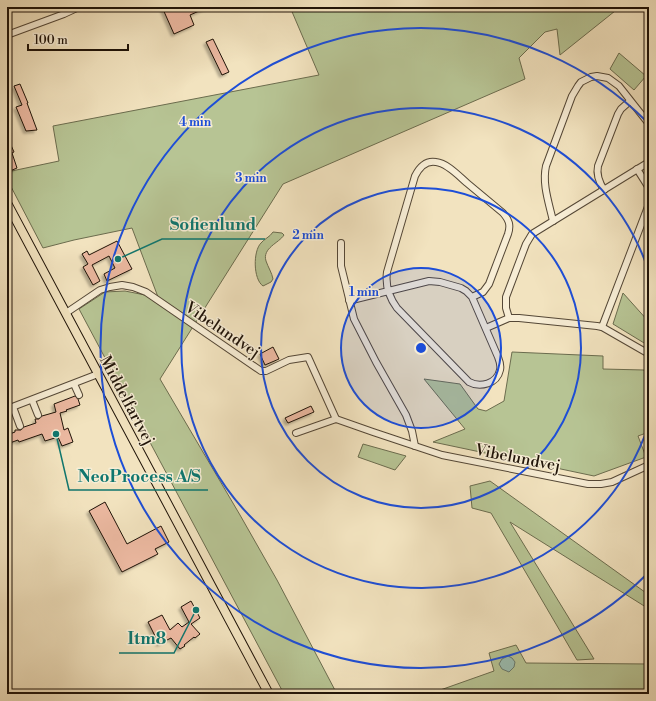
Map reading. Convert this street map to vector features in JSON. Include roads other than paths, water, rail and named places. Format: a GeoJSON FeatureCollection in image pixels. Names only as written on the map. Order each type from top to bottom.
{"type":"FeatureCollection","features":[{"type":"Feature","properties":{"kind":"main road","name":"Middelfartvej"},"geometry":{"type":"LineString","coordinates":[[7,203],[270,694]]}},
{"type":"Feature","properties":{"kind":"street"},"geometry":{"type":"LineString","coordinates":[[7,35],[79,7]]}},
{"type":"Feature","properties":{"kind":"street"},"geometry":{"type":"LineString","coordinates":[[553,221],[545,186],[544,172],[572,96],[581,82],[597,76],[608,78],[618,86],[649,124]]}},
{"type":"Feature","properties":{"kind":"street"},"geometry":{"type":"LineString","coordinates":[[604,190],[597,176],[598,166],[618,114],[630,101]]}},
{"type":"Feature","properties":{"kind":"street"},"geometry":{"type":"LineString","coordinates":[[349,300],[388,290],[429,280],[461,288],[472,297],[486,328],[500,364],[498,374],[491,382],[486,384],[477,385],[469,382],[397,308],[392,301],[388,290],[386,280],[387,272],[414,176],[422,165],[432,162],[441,163],[451,170],[497,208],[507,218],[509,223],[510,228],[489,284],[483,292],[472,297]]}},
{"type":"Feature","properties":{"kind":"street"},"geometry":{"type":"LineString","coordinates":[[509,318],[506,308],[506,297],[526,244],[532,234],[649,162]]}},
{"type":"Feature","properties":{"kind":"street"},"geometry":{"type":"LineString","coordinates":[[637,169],[649,188]]}},
{"type":"Feature","properties":{"kind":"street"},"geometry":{"type":"LineString","coordinates":[[602,327],[649,204]]}},
{"type":"Feature","properties":{"kind":"street"},"geometry":{"type":"LineString","coordinates":[[341,243],[341,266],[356,325],[406,415],[412,431],[415,446]]}},
{"type":"Feature","properties":{"kind":"street","name":"Vibelundvej"},"geometry":{"type":"LineString","coordinates":[[66,313],[100,290],[122,285],[133,287],[146,292],[261,371],[266,371],[289,360],[308,357],[336,418],[372,432],[442,455],[588,484],[612,482],[649,465]]}},
{"type":"Feature","properties":{"kind":"street"},"geometry":{"type":"LineString","coordinates":[[486,328],[509,318],[602,327],[649,354]]}},
{"type":"Feature","properties":{"kind":"street"},"geometry":{"type":"LineString","coordinates":[[20,426],[10,408],[98,374]]}},
{"type":"Feature","properties":{"kind":"street"},"geometry":{"type":"LineString","coordinates":[[74,384],[78,395]]}},
{"type":"Feature","properties":{"kind":"street"},"geometry":{"type":"LineString","coordinates":[[32,400],[38,415]]}},
{"type":"Feature","properties":{"kind":"street"},"geometry":{"type":"LineString","coordinates":[[296,434],[336,418]]}},
{"type":"Feature","properties":{"kind":"water"},"geometry":{"type":"Polygon","coordinates":[[[508,656],[515,662],[514,667],[509,672],[502,669],[499,664],[502,659],[508,656]]]}},
{"type":"Feature","properties":{"kind":"place","name":"Sofienlund"},"geometry":{"type":"Point","coordinates":[118,259]}},
{"type":"Feature","properties":{"kind":"place","name":"NeoProcess A/S"},"geometry":{"type":"Point","coordinates":[56,434]}},
{"type":"Feature","properties":{"kind":"place","name":"Itm8"},"geometry":{"type":"Point","coordinates":[196,610]}}]}
